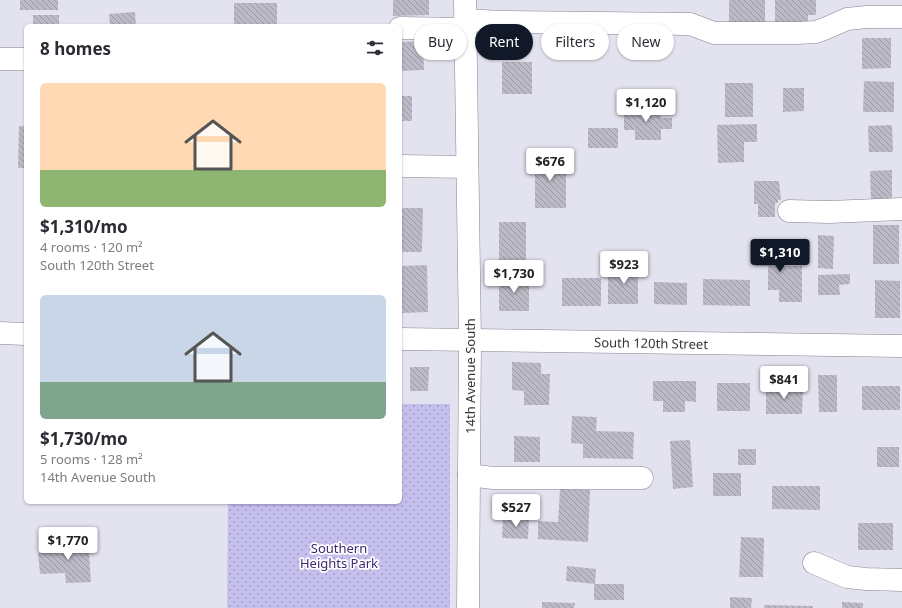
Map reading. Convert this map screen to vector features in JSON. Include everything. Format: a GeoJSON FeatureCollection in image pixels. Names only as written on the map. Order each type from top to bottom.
{"type":"FeatureCollection","features":[{"type":"Feature","properties":{"kind":"street"},"geometry":{"type":"LineString","coordinates":[[402,28],[465,16],[502,22],[690,24],[714,33],[797,33],[816,32],[847,19],[867,17],[902,17]]}},
{"type":"Feature","properties":{"kind":"street","name":"14th Avenue South"},"geometry":{"type":"LineString","coordinates":[[465,16],[470,340],[468,608]]}},
{"type":"Feature","properties":{"kind":"street"},"geometry":{"type":"LineString","coordinates":[[0,59],[24,59]]}},
{"type":"Feature","properties":{"kind":"street"},"geometry":{"type":"LineString","coordinates":[[402,166],[467,167]]}},
{"type":"Feature","properties":{"kind":"street"},"geometry":{"type":"LineString","coordinates":[[789,211],[829,212],[902,209]]}},
{"type":"Feature","properties":{"kind":"street"},"geometry":{"type":"LineString","coordinates":[[0,334],[24,334]]}},
{"type":"Feature","properties":{"kind":"street","name":"South 120th Street"},"geometry":{"type":"LineString","coordinates":[[402,339],[902,346]]}},
{"type":"Feature","properties":{"kind":"street"},"geometry":{"type":"LineString","coordinates":[[469,475],[493,478],[642,478]]}},
{"type":"Feature","properties":{"kind":"street"},"geometry":{"type":"LineString","coordinates":[[814,563],[846,577],[902,580]]}},
{"type":"Feature","properties":{"kind":"green space","name":"Southern Heights Park"},"geometry":{"type":"Polygon","coordinates":[[[402,404],[450,404],[450,608],[227,608],[228,504],[402,504],[402,404]]]}},
{"type":"Feature","properties":{"kind":"building"},"geometry":{"type":"Polygon","coordinates":[[[20,0],[58,0],[58,10],[20,10],[20,0]]]}},
{"type":"Feature","properties":{"kind":"building"},"geometry":{"type":"Polygon","coordinates":[[[393,0],[429,0],[429,15],[393,16],[393,0]]]}},
{"type":"Feature","properties":{"kind":"building"},"geometry":{"type":"Polygon","coordinates":[[[729,0],[765,0],[765,25],[729,26],[729,0]]]}},
{"type":"Feature","properties":{"kind":"building"},"geometry":{"type":"Polygon","coordinates":[[[775,0],[816,0],[816,15],[808,15],[808,25],[775,25],[775,0]]]}},
{"type":"Feature","properties":{"kind":"building"},"geometry":{"type":"Polygon","coordinates":[[[234,3],[277,3],[277,24],[234,24],[234,3]]]}},
{"type":"Feature","properties":{"kind":"building"},"geometry":{"type":"Polygon","coordinates":[[[135,12],[136,24],[110,24],[109,14],[135,12]]]}},
{"type":"Feature","properties":{"kind":"building"},"geometry":{"type":"Polygon","coordinates":[[[33,15],[59,15],[59,24],[33,24],[33,15]]]}},
{"type":"Feature","properties":{"kind":"building"},"geometry":{"type":"Polygon","coordinates":[[[862,38],[891,38],[891,68],[862,69],[862,38]]]}},
{"type":"Feature","properties":{"kind":"building"},"geometry":{"type":"Polygon","coordinates":[[[414,41],[414,60],[424,60],[424,70],[402,71],[402,42],[414,41]]]}},
{"type":"Feature","properties":{"kind":"building"},"geometry":{"type":"Polygon","coordinates":[[[502,62],[532,62],[532,94],[502,94],[502,62]]]}},
{"type":"Feature","properties":{"kind":"building"},"geometry":{"type":"Polygon","coordinates":[[[864,81],[894,82],[894,112],[863,112],[864,81]]]}},
{"type":"Feature","properties":{"kind":"building"},"geometry":{"type":"Polygon","coordinates":[[[725,83],[753,83],[753,117],[725,117],[725,83]]]}},
{"type":"Feature","properties":{"kind":"building"},"geometry":{"type":"Polygon","coordinates":[[[783,88],[804,88],[804,111],[783,112],[783,88]]]}},
{"type":"Feature","properties":{"kind":"building"},"geometry":{"type":"Polygon","coordinates":[[[402,96],[412,96],[412,121],[402,121],[402,96]]]}},
{"type":"Feature","properties":{"kind":"building"},"geometry":{"type":"Polygon","coordinates":[[[661,107],[661,118],[672,118],[672,129],[661,129],[661,140],[635,140],[635,130],[624,130],[624,108],[661,107]]]}},
{"type":"Feature","properties":{"kind":"building"},"geometry":{"type":"Polygon","coordinates":[[[757,124],[757,142],[744,142],[744,162],[718,163],[717,125],[757,124]]]}},
{"type":"Feature","properties":{"kind":"building"},"geometry":{"type":"Polygon","coordinates":[[[892,125],[893,152],[869,152],[868,126],[892,125]]]}},
{"type":"Feature","properties":{"kind":"building"},"geometry":{"type":"Polygon","coordinates":[[[19,126],[24,126],[24,168],[18,168],[19,126]]]}},
{"type":"Feature","properties":{"kind":"building"},"geometry":{"type":"Polygon","coordinates":[[[588,128],[618,128],[618,148],[588,148],[588,128]]]}},
{"type":"Feature","properties":{"kind":"building"},"geometry":{"type":"Polygon","coordinates":[[[535,155],[566,155],[566,208],[535,208],[535,155]]]}},
{"type":"Feature","properties":{"kind":"building"},"geometry":{"type":"Polygon","coordinates":[[[892,170],[892,199],[871,200],[870,171],[892,170]]]}},
{"type":"Feature","properties":{"kind":"building"},"geometry":{"type":"Polygon","coordinates":[[[754,181],[779,181],[781,200],[778,200],[778,203],[775,203],[775,217],[758,217],[758,204],[754,204],[754,181]]]}},
{"type":"Feature","properties":{"kind":"building"},"geometry":{"type":"Polygon","coordinates":[[[402,208],[423,208],[422,252],[402,252],[402,208]]]}},
{"type":"Feature","properties":{"kind":"building"},"geometry":{"type":"Polygon","coordinates":[[[499,222],[526,222],[526,266],[499,266],[499,222]]]}},
{"type":"Feature","properties":{"kind":"building"},"geometry":{"type":"Polygon","coordinates":[[[873,225],[899,225],[899,264],[873,264],[873,225]]]}},
{"type":"Feature","properties":{"kind":"building"},"geometry":{"type":"Polygon","coordinates":[[[818,235],[834,236],[833,269],[818,268],[818,235]]]}},
{"type":"Feature","properties":{"kind":"building"},"geometry":{"type":"Polygon","coordinates":[[[757,242],[779,243],[779,266],[802,266],[802,302],[779,302],[779,290],[768,290],[768,266],[756,266],[757,242]]]}},
{"type":"Feature","properties":{"kind":"building"},"geometry":{"type":"Polygon","coordinates":[[[618,262],[638,262],[638,304],[608,304],[608,275],[618,275],[618,262]]]}},
{"type":"Feature","properties":{"kind":"building"},"geometry":{"type":"Polygon","coordinates":[[[427,265],[428,312],[402,313],[402,266],[427,265]]]}},
{"type":"Feature","properties":{"kind":"building"},"geometry":{"type":"Polygon","coordinates":[[[850,274],[850,284],[839,285],[840,295],[818,295],[818,275],[850,274]]]}},
{"type":"Feature","properties":{"kind":"building"},"geometry":{"type":"Polygon","coordinates":[[[499,278],[529,278],[529,311],[499,311],[499,278]]]}},
{"type":"Feature","properties":{"kind":"building"},"geometry":{"type":"Polygon","coordinates":[[[562,278],[601,278],[601,306],[562,306],[562,278]]]}},
{"type":"Feature","properties":{"kind":"building"},"geometry":{"type":"Polygon","coordinates":[[[703,279],[750,280],[750,306],[703,305],[703,279]]]}},
{"type":"Feature","properties":{"kind":"building"},"geometry":{"type":"Polygon","coordinates":[[[875,280],[900,281],[900,318],[875,318],[875,280]]]}},
{"type":"Feature","properties":{"kind":"building"},"geometry":{"type":"Polygon","coordinates":[[[654,282],[687,283],[687,305],[654,304],[654,282]]]}},
{"type":"Feature","properties":{"kind":"building"},"geometry":{"type":"Polygon","coordinates":[[[512,362],[541,363],[541,374],[550,374],[549,405],[524,405],[524,391],[512,390],[512,362]]]}},
{"type":"Feature","properties":{"kind":"building"},"geometry":{"type":"Polygon","coordinates":[[[410,367],[429,367],[428,391],[410,391],[410,367]]]}},
{"type":"Feature","properties":{"kind":"building"},"geometry":{"type":"Polygon","coordinates":[[[818,375],[837,375],[837,412],[819,412],[818,375]]]}},
{"type":"Feature","properties":{"kind":"building"},"geometry":{"type":"Polygon","coordinates":[[[653,381],[696,381],[696,402],[685,401],[685,412],[663,412],[663,401],[653,401],[653,381]]]}},
{"type":"Feature","properties":{"kind":"building"},"geometry":{"type":"Polygon","coordinates":[[[717,383],[750,383],[750,411],[717,411],[717,383]]]}},
{"type":"Feature","properties":{"kind":"building"},"geometry":{"type":"Polygon","coordinates":[[[766,385],[803,386],[802,414],[766,414],[766,385]]]}},
{"type":"Feature","properties":{"kind":"building"},"geometry":{"type":"Polygon","coordinates":[[[862,386],[900,386],[900,410],[862,410],[862,386]]]}},
{"type":"Feature","properties":{"kind":"building"},"geometry":{"type":"Polygon","coordinates":[[[572,416],[597,417],[596,431],[634,432],[633,459],[583,458],[583,444],[571,443],[572,416]]]}},
{"type":"Feature","properties":{"kind":"building"},"geometry":{"type":"Polygon","coordinates":[[[514,436],[540,437],[540,462],[514,462],[514,436]]]}},
{"type":"Feature","properties":{"kind":"building"},"geometry":{"type":"Polygon","coordinates":[[[690,440],[693,487],[673,489],[670,441],[690,440]]]}},
{"type":"Feature","properties":{"kind":"building"},"geometry":{"type":"Polygon","coordinates":[[[877,447],[899,447],[899,467],[877,467],[877,447]]]}},
{"type":"Feature","properties":{"kind":"building"},"geometry":{"type":"Polygon","coordinates":[[[738,449],[756,449],[756,465],[738,465],[738,449]]]}},
{"type":"Feature","properties":{"kind":"building"},"geometry":{"type":"Polygon","coordinates":[[[713,473],[741,473],[741,496],[713,496],[713,473]]]}},
{"type":"Feature","properties":{"kind":"building"},"geometry":{"type":"Polygon","coordinates":[[[772,486],[820,486],[820,510],[772,509],[772,486]]]}},
{"type":"Feature","properties":{"kind":"building"},"geometry":{"type":"Polygon","coordinates":[[[560,489],[590,490],[588,542],[538,539],[538,521],[558,522],[560,489]]]}},
{"type":"Feature","properties":{"kind":"building"},"geometry":{"type":"Polygon","coordinates":[[[503,517],[529,518],[528,539],[502,538],[503,517]]]}},
{"type":"Feature","properties":{"kind":"building"},"geometry":{"type":"Polygon","coordinates":[[[858,523],[893,523],[893,550],[858,550],[858,523]]]}},
{"type":"Feature","properties":{"kind":"building"},"geometry":{"type":"Polygon","coordinates":[[[741,537],[764,538],[763,577],[739,577],[741,537]]]}},
{"type":"Feature","properties":{"kind":"building"},"geometry":{"type":"Polygon","coordinates":[[[88,539],[91,582],[66,583],[65,573],[40,574],[38,553],[51,553],[50,542],[88,539]]]}},
{"type":"Feature","properties":{"kind":"building"},"geometry":{"type":"Polygon","coordinates":[[[567,566],[596,569],[595,584],[566,581],[567,566]]]}},
{"type":"Feature","properties":{"kind":"building"},"geometry":{"type":"Polygon","coordinates":[[[594,584],[624,584],[624,600],[594,600],[594,584]]]}},
{"type":"Feature","properties":{"kind":"building"},"geometry":{"type":"Polygon","coordinates":[[[730,597],[752,598],[751,608],[730,608],[730,597]]]}},
{"type":"Feature","properties":{"kind":"building"},"geometry":{"type":"Polygon","coordinates":[[[542,602],[575,603],[574,608],[542,608],[542,602]]]}},
{"type":"Feature","properties":{"kind":"building"},"geometry":{"type":"Polygon","coordinates":[[[842,602],[863,603],[863,608],[842,608],[842,602]]]}},
{"type":"Feature","properties":{"kind":"building"},"geometry":{"type":"Polygon","coordinates":[[[764,605],[813,606],[813,608],[764,608],[764,605]]]}}]}
